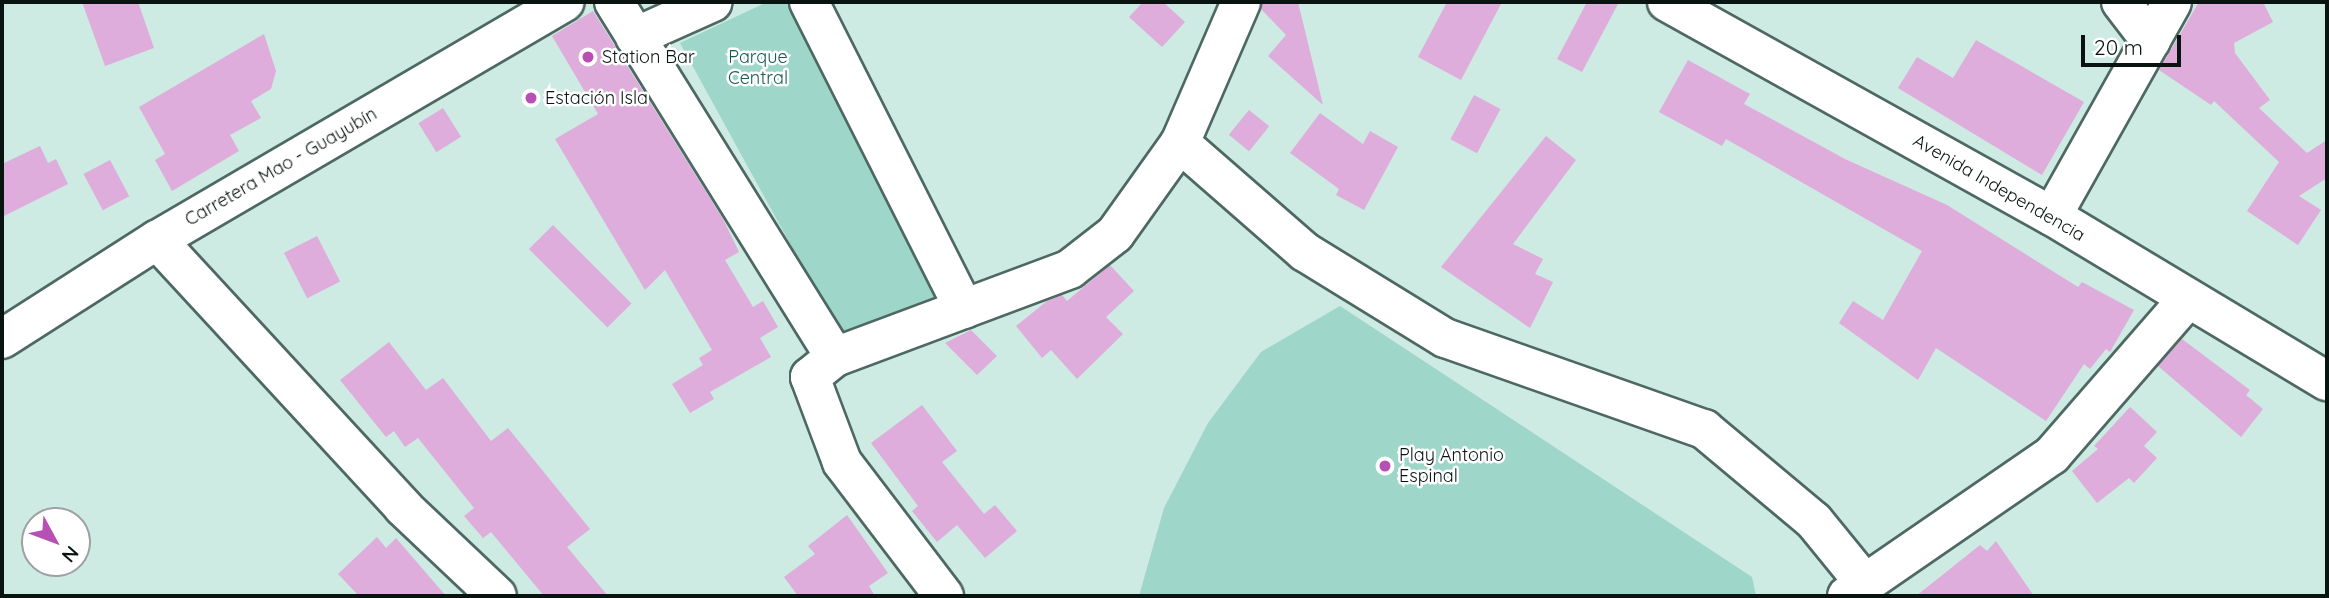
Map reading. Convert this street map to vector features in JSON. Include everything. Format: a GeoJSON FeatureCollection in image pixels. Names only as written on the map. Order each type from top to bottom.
{"type":"FeatureCollection","features":[{"type":"Feature","properties":{"kind":"street","name":"Carretera Mao - Guayubín"},"geometry":{"type":"LineString","coordinates":[[2,339],[157,240],[565,2]]}},
{"type":"Feature","properties":{"kind":"street"},"geometry":{"type":"LineString","coordinates":[[614,2],[835,357]]}},
{"type":"Feature","properties":{"kind":"street"},"geometry":{"type":"LineString","coordinates":[[635,37],[713,2]]}},
{"type":"Feature","properties":{"kind":"street"},"geometry":{"type":"LineString","coordinates":[[809,2],[964,309]]}},
{"type":"Feature","properties":{"kind":"street"},"geometry":{"type":"LineString","coordinates":[[944,596],[842,463],[810,377],[835,357],[1070,269],[1115,234],[1180,143],[1241,2]]}},
{"type":"Feature","properties":{"kind":"street","name":"Avenida Independencia"},"geometry":{"type":"LineString","coordinates":[[1667,2],[2052,216],[2186,301],[2327,381]]}},
{"type":"Feature","properties":{"kind":"street"},"geometry":{"type":"LineString","coordinates":[[2121,2],[2151,41]]}},
{"type":"Feature","properties":{"kind":"street"},"geometry":{"type":"LineString","coordinates":[[2052,216],[2172,2]]}},
{"type":"Feature","properties":{"kind":"street"},"geometry":{"type":"LineString","coordinates":[[1180,143],[1305,252],[1445,338],[1704,429],[1814,521],[1855,589],[2052,454],[2186,301]]}},
{"type":"Feature","properties":{"kind":"street"},"geometry":{"type":"LineString","coordinates":[[157,240],[403,507],[497,596]]}},
{"type":"Feature","properties":{"kind":"green space","name":"Parque Central"},"geometry":{"type":"Polygon","coordinates":[[[767,2],[788,2],[937,303],[844,342],[680,43],[767,2]]]}},
{"type":"Feature","properties":{"kind":"green space","name":"Play Antonio Espinal"},"geometry":{"type":"Polygon","coordinates":[[[1340,306],[1752,577],[1756,596],[1139,596],[1164,508],[1208,423],[1261,352],[1340,306]]]}},
{"type":"Feature","properties":{"kind":"building"},"geometry":{"type":"Polygon","coordinates":[[[82,2],[138,2],[154,48],[105,66],[82,2]]]}},
{"type":"Feature","properties":{"kind":"building"},"geometry":{"type":"Polygon","coordinates":[[[1143,2],[1163,2],[1185,22],[1162,47],[1129,17],[1143,2]]]}},
{"type":"Feature","properties":{"kind":"building"},"geometry":{"type":"Polygon","coordinates":[[[1262,2],[1298,2],[1323,105],[1268,56],[1286,35],[1261,9],[1262,2]]]}},
{"type":"Feature","properties":{"kind":"building"},"geometry":{"type":"Polygon","coordinates":[[[1447,2],[1502,2],[1461,80],[1418,57],[1447,2]]]}},
{"type":"Feature","properties":{"kind":"building"},"geometry":{"type":"Polygon","coordinates":[[[1587,2],[1619,2],[1582,72],[1557,59],[1587,2]]]}},
{"type":"Feature","properties":{"kind":"building"},"geometry":{"type":"Polygon","coordinates":[[[2199,2],[2263,2],[2273,22],[2234,43],[2235,53],[2270,100],[2259,108],[2307,153],[2327,140],[2327,178],[2299,196],[2321,210],[2298,245],[2247,211],[2279,162],[2214,101],[2211,105],[2159,70],[2199,2]]]}},
{"type":"Feature","properties":{"kind":"building"},"geometry":{"type":"Polygon","coordinates":[[[593,11],[723,219],[739,252],[725,260],[753,307],[763,301],[778,327],[760,338],[771,357],[710,392],[714,399],[690,413],[672,384],[703,365],[699,358],[712,350],[665,270],[645,290],[555,139],[598,114],[552,36],[593,11]]]}},
{"type":"Feature","properties":{"kind":"building"},"geometry":{"type":"Polygon","coordinates":[[[264,34],[276,71],[271,89],[251,101],[261,118],[230,135],[239,151],[172,191],[155,160],[165,154],[139,107],[264,34]]]}},
{"type":"Feature","properties":{"kind":"building"},"geometry":{"type":"Polygon","coordinates":[[[1976,40],[2084,102],[2042,175],[1898,88],[1917,57],[1953,78],[1976,40]]]}},
{"type":"Feature","properties":{"kind":"building"},"geometry":{"type":"Polygon","coordinates":[[[1688,60],[1750,94],[1744,104],[1845,159],[1947,205],[2078,287],[2082,282],[2134,310],[2110,352],[2106,349],[2090,369],[2084,364],[2046,421],[1936,348],[1918,380],[1839,323],[1853,301],[1883,320],[1922,251],[1726,139],[1722,146],[1659,112],[1688,60]]]}},
{"type":"Feature","properties":{"kind":"building"},"geometry":{"type":"Polygon","coordinates":[[[1474,95],[1500,109],[1477,153],[1451,139],[1474,95]]]}},
{"type":"Feature","properties":{"kind":"building"},"geometry":{"type":"Polygon","coordinates":[[[443,108],[461,137],[436,152],[418,123],[443,108]]]}},
{"type":"Feature","properties":{"kind":"building"},"geometry":{"type":"Polygon","coordinates":[[[1249,110],[1269,126],[1249,151],[1229,135],[1249,110]]]}},
{"type":"Feature","properties":{"kind":"building"},"geometry":{"type":"Polygon","coordinates":[[[1320,113],[1363,144],[1370,131],[1398,147],[1364,210],[1336,195],[1339,189],[1290,153],[1320,113]]]}},
{"type":"Feature","properties":{"kind":"building"},"geometry":{"type":"Polygon","coordinates":[[[1546,136],[1576,160],[1513,244],[1543,259],[1535,274],[1553,282],[1530,328],[1441,267],[1546,136]]]}},
{"type":"Feature","properties":{"kind":"building"},"geometry":{"type":"Polygon","coordinates":[[[40,146],[48,163],[56,159],[68,184],[2,217],[2,164],[40,146]]]}},
{"type":"Feature","properties":{"kind":"building"},"geometry":{"type":"Polygon","coordinates":[[[110,160],[129,196],[103,210],[84,174],[110,160]]]}},
{"type":"Feature","properties":{"kind":"building"},"geometry":{"type":"Polygon","coordinates":[[[553,225],[631,303],[607,328],[529,249],[553,225]]]}},
{"type":"Feature","properties":{"kind":"building"},"geometry":{"type":"Polygon","coordinates":[[[317,236],[340,281],[307,298],[284,253],[317,236]]]}},
{"type":"Feature","properties":{"kind":"building"},"geometry":{"type":"Polygon","coordinates":[[[1110,265],[1134,291],[1106,317],[1123,334],[1077,379],[1051,350],[1042,358],[1016,326],[1047,301],[1062,295],[1067,301],[1110,265]]]}},
{"type":"Feature","properties":{"kind":"building"},"geometry":{"type":"Polygon","coordinates":[[[971,330],[997,356],[977,375],[945,343],[971,330]]]}},
{"type":"Feature","properties":{"kind":"building"},"geometry":{"type":"Polygon","coordinates":[[[2182,339],[2250,390],[2246,395],[2263,409],[2241,437],[2158,366],[2182,339]]]}},
{"type":"Feature","properties":{"kind":"building"},"geometry":{"type":"Polygon","coordinates":[[[389,342],[426,390],[443,378],[491,441],[508,428],[590,529],[567,547],[608,596],[544,596],[491,532],[483,538],[464,516],[474,508],[418,438],[405,447],[394,431],[386,437],[340,380],[389,342]]]}},
{"type":"Feature","properties":{"kind":"building"},"geometry":{"type":"Polygon","coordinates":[[[922,405],[957,451],[942,462],[984,514],[995,505],[1017,531],[985,558],[957,525],[937,542],[912,511],[918,506],[871,443],[922,405]]]}},
{"type":"Feature","properties":{"kind":"building"},"geometry":{"type":"Polygon","coordinates":[[[2130,407],[2157,432],[2144,446],[2157,458],[2134,483],[2129,478],[2097,503],[2072,471],[2098,449],[2094,446],[2130,407]]]}},
{"type":"Feature","properties":{"kind":"building"},"geometry":{"type":"Polygon","coordinates":[[[847,515],[888,573],[869,586],[875,596],[798,596],[784,577],[815,554],[808,546],[847,515]]]}},
{"type":"Feature","properties":{"kind":"building"},"geometry":{"type":"Polygon","coordinates":[[[377,537],[386,548],[396,538],[446,596],[359,596],[338,574],[377,537]]]}},
{"type":"Feature","properties":{"kind":"building"},"geometry":{"type":"Polygon","coordinates":[[[1996,541],[2034,596],[1916,596],[1980,545],[1987,551],[1996,541]]]}},
{"type":"Feature","properties":{"kind":"place","name":"Station Bar"},"geometry":{"type":"Point","coordinates":[588,57]}},
{"type":"Feature","properties":{"kind":"place","name":"Estación Isla"},"geometry":{"type":"Point","coordinates":[531,98]}},
{"type":"Feature","properties":{"kind":"place","name":"Play Antonio Espinal"},"geometry":{"type":"Point","coordinates":[1385,466]}}]}
